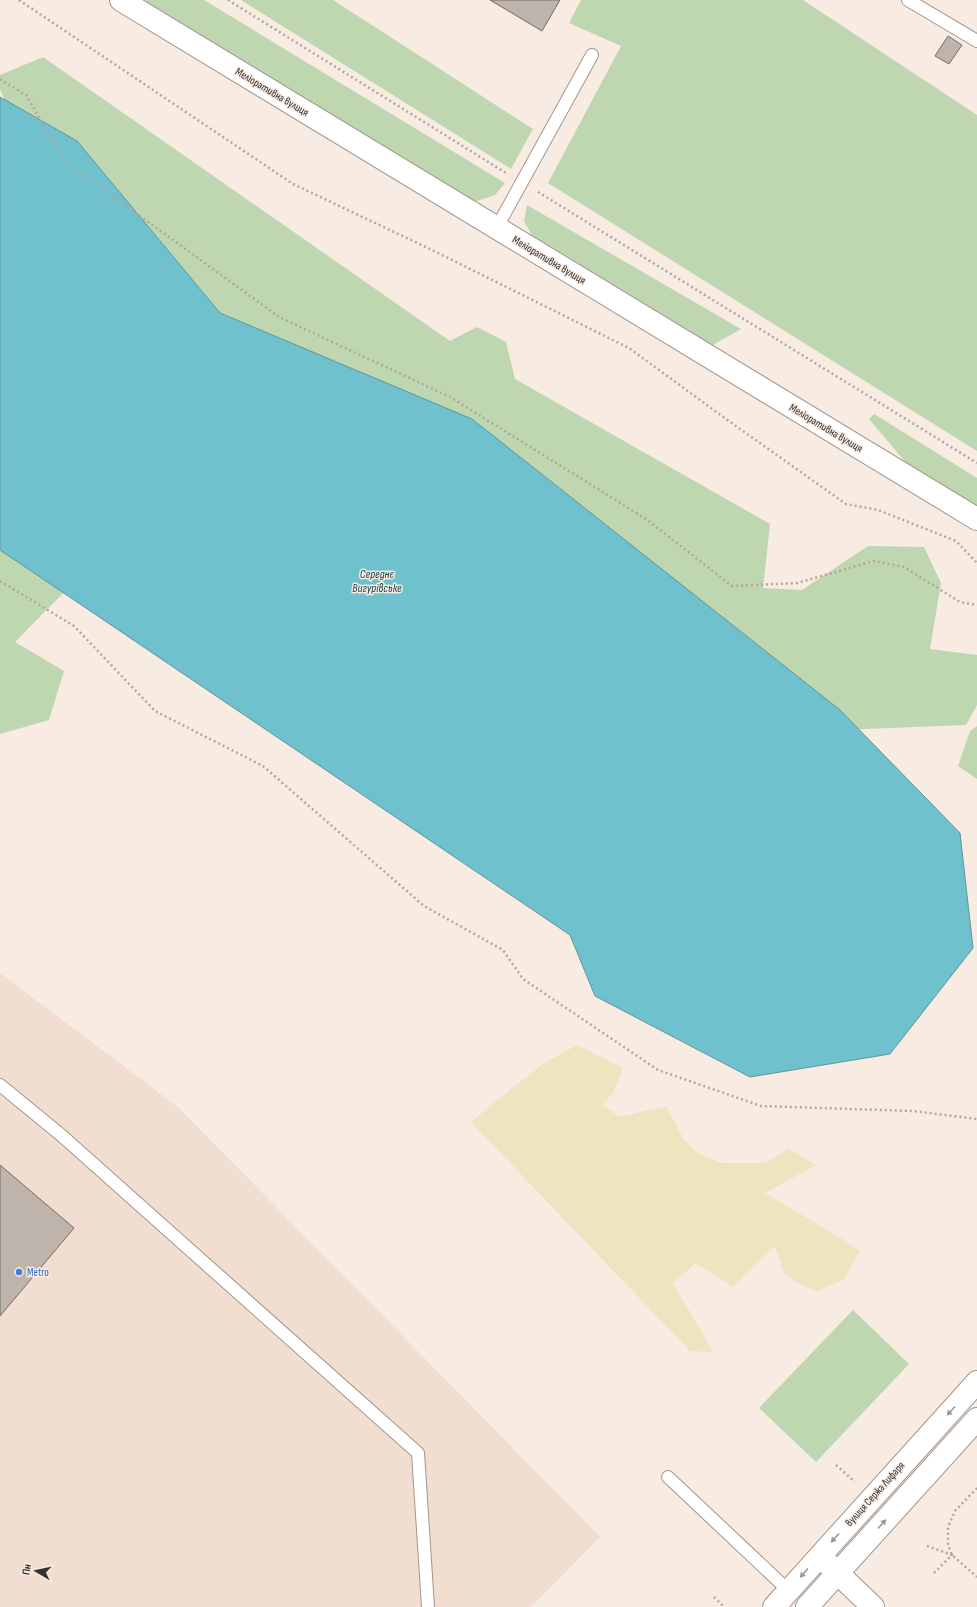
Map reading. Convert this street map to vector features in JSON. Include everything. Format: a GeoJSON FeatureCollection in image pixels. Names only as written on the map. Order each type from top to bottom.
{"type":"FeatureCollection","features":[{"type":"Feature","properties":{"kind":"street","name":"Меліоративна вулиця"},"geometry":{"type":"LineString","coordinates":[[121,0],[496,229],[977,519]]}},
{"type":"Feature","properties":{"kind":"street","name":"вулиця Сержа Лифаря"},"geometry":{"type":"LineString","coordinates":[[774,1607],[977,1382]]}},
{"type":"Feature","properties":{"kind":"street"},"geometry":{"type":"LineString","coordinates":[[807,1607],[977,1419]]}},
{"type":"Feature","properties":{"kind":"street"},"geometry":{"type":"LineString","coordinates":[[820,1556],[873,1607]]}},
{"type":"Feature","properties":{"kind":"lane"},"geometry":{"type":"LineString","coordinates":[[908,0],[977,41]]}},
{"type":"Feature","properties":{"kind":"lane"},"geometry":{"type":"LineString","coordinates":[[496,229],[592,55]]}},
{"type":"Feature","properties":{"kind":"lane"},"geometry":{"type":"LineString","coordinates":[[0,1085],[60,1135],[418,1453],[428,1607]]}},
{"type":"Feature","properties":{"kind":"lane"},"geometry":{"type":"LineString","coordinates":[[668,1477],[788,1591]]}},
{"type":"Feature","properties":{"kind":"path"},"geometry":{"type":"LineString","coordinates":[[20,0],[293,184],[629,348],[846,504],[878,510],[956,541],[977,563]]}},
{"type":"Feature","properties":{"kind":"path"},"geometry":{"type":"LineString","coordinates":[[228,0],[977,463]]}},
{"type":"Feature","properties":{"kind":"path"},"geometry":{"type":"LineString","coordinates":[[0,79],[27,96],[62,160],[279,317],[450,397],[646,519],[732,586],[797,583],[874,561],[904,567],[960,602],[977,604]]}},
{"type":"Feature","properties":{"kind":"path"},"geometry":{"type":"LineString","coordinates":[[0,581],[74,626],[155,711],[263,766],[424,906],[503,950],[523,979],[658,1070],[761,1106],[913,1111],[977,1119]]}},
{"type":"Feature","properties":{"kind":"path"},"geometry":{"type":"LineString","coordinates":[[836,1465],[860,1486]]}},
{"type":"Feature","properties":{"kind":"path"},"geometry":{"type":"LineString","coordinates":[[952,1555],[948,1545],[948,1527],[955,1511],[977,1488]]}},
{"type":"Feature","properties":{"kind":"path"},"geometry":{"type":"LineString","coordinates":[[927,1546],[952,1555],[977,1577]]}},
{"type":"Feature","properties":{"kind":"path"},"geometry":{"type":"LineString","coordinates":[[934,1573],[952,1555]]}},
{"type":"Feature","properties":{"kind":"path"},"geometry":{"type":"LineString","coordinates":[[714,1597],[724,1607]]}},
{"type":"Feature","properties":{"kind":"shaded area"},"geometry":{"type":"Polygon","coordinates":[[[0,973],[179,1108],[600,1537],[531,1607],[0,1607],[0,973]]]}},
{"type":"Feature","properties":{"kind":"green space"},"geometry":{"type":"Polygon","coordinates":[[[137,0],[204,0],[505,183],[495,195],[477,201],[462,198],[137,0]]]}},
{"type":"Feature","properties":{"kind":"green space"},"geometry":{"type":"Polygon","coordinates":[[[241,0],[333,0],[533,129],[511,169],[241,0]]]}},
{"type":"Feature","properties":{"kind":"green space"},"geometry":{"type":"Polygon","coordinates":[[[581,0],[803,0],[977,115],[977,451],[548,183],[621,46],[569,23],[581,0]]]}},
{"type":"Feature","properties":{"kind":"green space"},"geometry":{"type":"Polygon","coordinates":[[[43,57],[450,341],[477,327],[506,342],[515,379],[770,524],[763,588],[802,590],[868,546],[924,547],[941,583],[930,649],[977,655],[977,705],[966,725],[839,730],[177,310],[27,154],[0,89],[0,75],[43,57]]]}},
{"type":"Feature","properties":{"kind":"green space"},"geometry":{"type":"Polygon","coordinates":[[[527,205],[741,329],[711,346],[535,241],[524,221],[527,205]]]}},
{"type":"Feature","properties":{"kind":"green space"},"geometry":{"type":"Polygon","coordinates":[[[874,414],[977,478],[977,506],[907,464],[869,419],[874,414]]]}},
{"type":"Feature","properties":{"kind":"green space"},"geometry":{"type":"Polygon","coordinates":[[[0,534],[74,582],[15,642],[64,671],[49,720],[0,734],[0,534]]]}},
{"type":"Feature","properties":{"kind":"green space"},"geometry":{"type":"Polygon","coordinates":[[[977,726],[977,779],[958,766],[970,731],[977,726]]]}},
{"type":"Feature","properties":{"kind":"green space"},"geometry":{"type":"Polygon","coordinates":[[[853,1310],[909,1364],[816,1462],[759,1408],[853,1310]]]}},
{"type":"Feature","properties":{"kind":"sand"},"geometry":{"type":"Polygon","coordinates":[[[577,1045],[623,1068],[613,1093],[602,1105],[620,1117],[666,1106],[683,1138],[696,1152],[721,1163],[765,1163],[789,1149],[816,1165],[765,1193],[860,1251],[843,1280],[817,1291],[797,1283],[784,1273],[775,1246],[733,1287],[696,1263],[673,1283],[713,1352],[690,1351],[471,1122],[546,1062],[577,1045]]]}},
{"type":"Feature","properties":{"kind":"water","name":"Середнє Вигурівське"},"geometry":{"type":"Polygon","coordinates":[[[0,97],[77,141],[220,313],[472,419],[840,710],[960,833],[973,948],[890,1054],[750,1077],[595,996],[570,935],[0,550],[0,97]]]}},
{"type":"Feature","properties":{"kind":"building"},"geometry":{"type":"Polygon","coordinates":[[[490,0],[560,0],[542,31],[490,0]]]}},
{"type":"Feature","properties":{"kind":"building"},"geometry":{"type":"Polygon","coordinates":[[[948,36],[962,45],[949,64],[935,56],[948,36]]]}},
{"type":"Feature","properties":{"kind":"building","name":"Metro"},"geometry":{"type":"Polygon","coordinates":[[[0,1165],[74,1228],[0,1316],[0,1165]]]}},
{"type":"Feature","properties":{"kind":"place","name":"Metro"},"geometry":{"type":"Point","coordinates":[19,1272]}}]}
